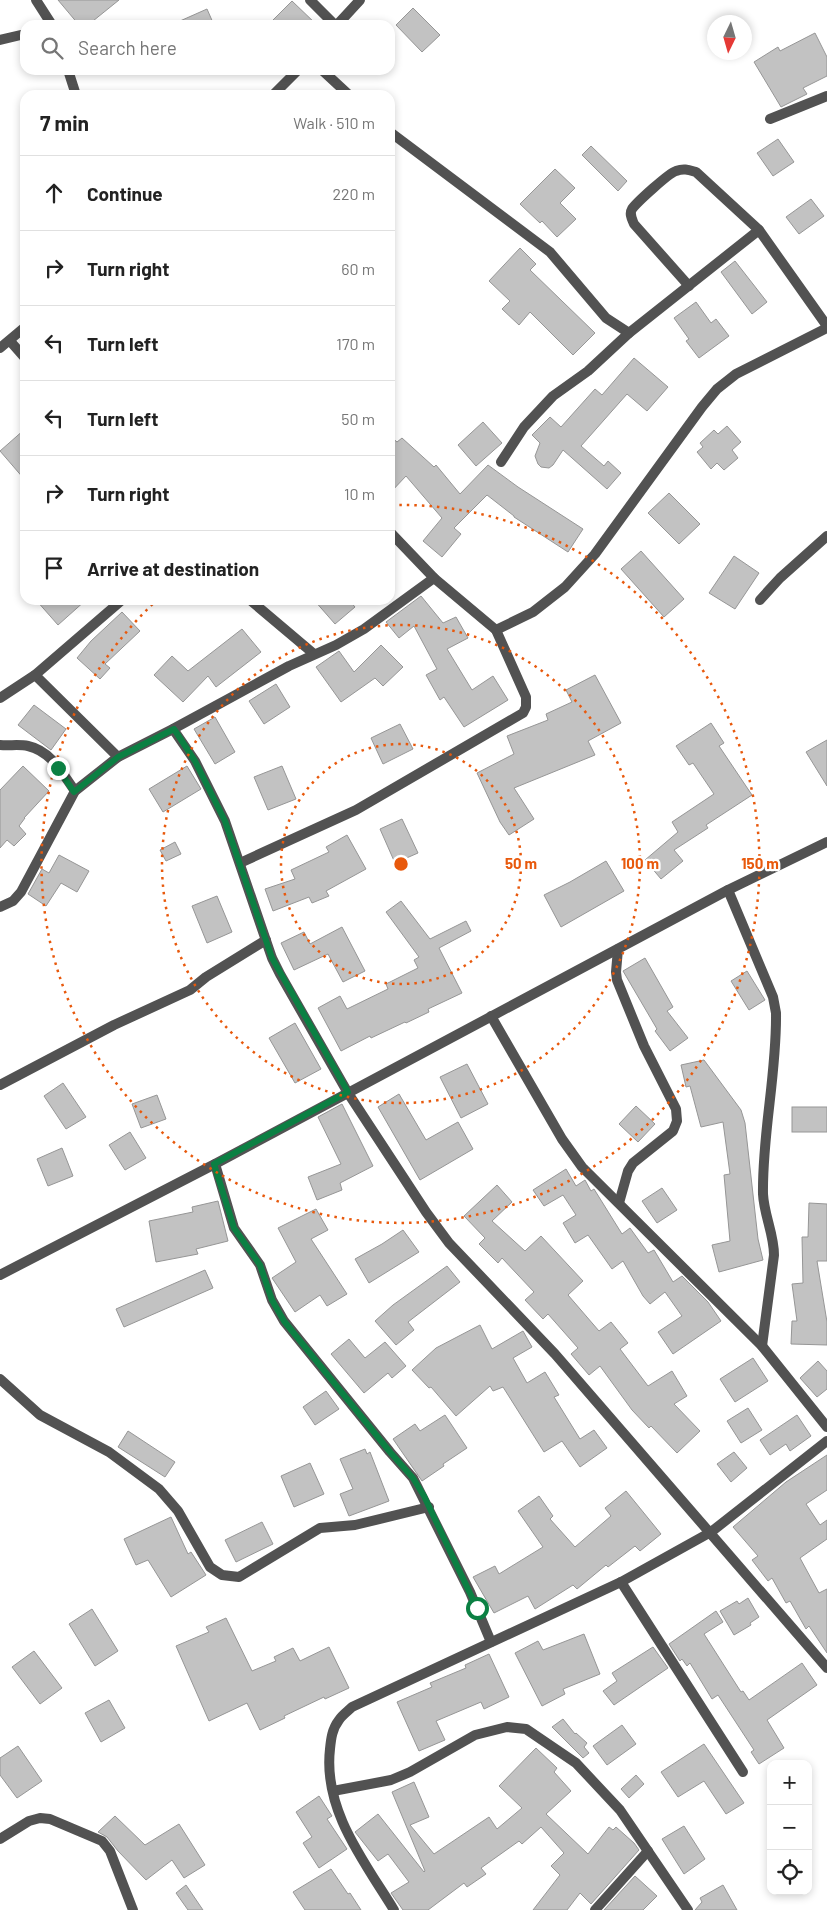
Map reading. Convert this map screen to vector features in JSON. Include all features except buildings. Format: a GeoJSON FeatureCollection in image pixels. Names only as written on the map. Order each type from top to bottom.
{"type":"FeatureCollection","features":[{"type":"Feature","properties":{"kind":"street"},"geometry":{"type":"LineString","coordinates":[[36,0],[49,20]]}},
{"type":"Feature","properties":{"kind":"street"},"geometry":{"type":"LineString","coordinates":[[310,0],[331,20]]}},
{"type":"Feature","properties":{"kind":"street"},"geometry":{"type":"LineString","coordinates":[[341,20],[360,0]]}},
{"type":"Feature","properties":{"kind":"street"},"geometry":{"type":"LineString","coordinates":[[0,40],[20,35]]}},
{"type":"Feature","properties":{"kind":"street"},"geometry":{"type":"LineString","coordinates":[[70,75],[74,90]]}},
{"type":"Feature","properties":{"kind":"street"},"geometry":{"type":"LineString","coordinates":[[277,90],[293,75]]}},
{"type":"Feature","properties":{"kind":"street"},"geometry":{"type":"LineString","coordinates":[[327,75],[344,90]]}},
{"type":"Feature","properties":{"kind":"street"},"geometry":{"type":"LineString","coordinates":[[770,119],[827,96]]}},
{"type":"Feature","properties":{"kind":"street"},"geometry":{"type":"LineString","coordinates":[[395,136],[550,252],[606,318],[629,334]]}},
{"type":"Feature","properties":{"kind":"street"},"geometry":{"type":"LineString","coordinates":[[496,630],[533,612],[566,587],[595,554],[702,407],[717,390],[736,374],[827,327],[759,230],[696,172],[684,169],[674,171],[631,210],[630,216],[634,224],[689,286]]}},
{"type":"Feature","properties":{"kind":"street"},"geometry":{"type":"LineString","coordinates":[[501,462],[524,427],[553,396],[588,371],[629,334],[759,230]]}},
{"type":"Feature","properties":{"kind":"street"},"geometry":{"type":"LineString","coordinates":[[0,348],[20,332]]}},
{"type":"Feature","properties":{"kind":"street"},"geometry":{"type":"LineString","coordinates":[[10,341],[20,352]]}},
{"type":"Feature","properties":{"kind":"street"},"geometry":{"type":"LineString","coordinates":[[760,600],[780,578],[827,536]]}},
{"type":"Feature","properties":{"kind":"street"},"geometry":{"type":"LineString","coordinates":[[240,863],[356,810],[523,713],[526,707],[526,697],[496,630],[434,578],[395,537]]}},
{"type":"Feature","properties":{"kind":"street"},"geometry":{"type":"LineString","coordinates":[[0,907],[13,901],[21,892],[74,792],[118,757],[174,729],[288,666],[336,645],[364,629],[434,578]]}},
{"type":"Feature","properties":{"kind":"street"},"geometry":{"type":"LineString","coordinates":[[0,698],[35,676],[116,605]]}},
{"type":"Feature","properties":{"kind":"street"},"geometry":{"type":"LineString","coordinates":[[256,605],[314,654]]}},
{"type":"Feature","properties":{"kind":"street"},"geometry":{"type":"LineString","coordinates":[[35,676],[118,757]]}},
{"type":"Feature","properties":{"kind":"street"},"geometry":{"type":"LineString","coordinates":[[174,729],[195,761],[216,800],[280,974],[348,1092],[426,1212],[449,1243],[555,1354],[827,1668]]}},
{"type":"Feature","properties":{"kind":"street"},"geometry":{"type":"LineString","coordinates":[[0,745],[27,746],[50,757],[74,792]]}},
{"type":"Feature","properties":{"kind":"street"},"geometry":{"type":"LineString","coordinates":[[0,1275],[214,1164],[728,890],[827,842]]}},
{"type":"Feature","properties":{"kind":"street"},"geometry":{"type":"LineString","coordinates":[[728,890],[773,997],[776,1013],[767,1116],[763,1195],[774,1240],[774,1255],[762,1346]]}},
{"type":"Feature","properties":{"kind":"street"},"geometry":{"type":"LineString","coordinates":[[0,1085],[114,1025],[190,990],[266,940]]}},
{"type":"Feature","properties":{"kind":"street"},"geometry":{"type":"LineString","coordinates":[[618,950],[617,980],[644,1046],[676,1109],[677,1121],[673,1131],[632,1163],[619,1203]]}},
{"type":"Feature","properties":{"kind":"street"},"geometry":{"type":"LineString","coordinates":[[490,1016],[562,1140],[582,1167],[762,1346],[827,1427]]}},
{"type":"Feature","properties":{"kind":"street"},"geometry":{"type":"LineString","coordinates":[[214,1164],[234,1228],[260,1265],[272,1300],[284,1321],[413,1478],[470,1592],[491,1642]]}},
{"type":"Feature","properties":{"kind":"street"},"geometry":{"type":"LineString","coordinates":[[0,1379],[40,1415],[109,1452],[159,1489],[178,1511],[210,1567],[222,1575],[239,1577],[320,1528],[355,1525],[429,1507]]}},
{"type":"Feature","properties":{"kind":"street"},"geometry":{"type":"LineString","coordinates":[[394,1910],[349,1836],[338,1814],[328,1765],[331,1735],[338,1721],[352,1707],[621,1582],[711,1532],[827,1441]]}},
{"type":"Feature","properties":{"kind":"street"},"geometry":{"type":"LineString","coordinates":[[621,1582],[743,1772]]}},
{"type":"Feature","properties":{"kind":"street"},"geometry":{"type":"LineString","coordinates":[[333,1791],[391,1780],[410,1772],[475,1736],[507,1727],[526,1729],[576,1764],[620,1810],[688,1910]]}},
{"type":"Feature","properties":{"kind":"street"},"geometry":{"type":"LineString","coordinates":[[0,1839],[30,1821],[40,1818],[50,1819],[102,1841],[110,1851],[133,1910]]}},
{"type":"Feature","properties":{"kind":"street"},"geometry":{"type":"LineString","coordinates":[[595,1910],[648,1851]]}},
{"type":"Feature","properties":{"kind":"route"},"geometry":{"type":"LineString","coordinates":[[58,768],[74,792],[118,757],[174,729],[195,761],[216,800],[240,863],[272,958],[348,1092],[214,1164],[226,1206],[234,1228],[260,1265],[272,1300],[284,1321],[413,1478],[424,1496],[477,1608]]}}]}
